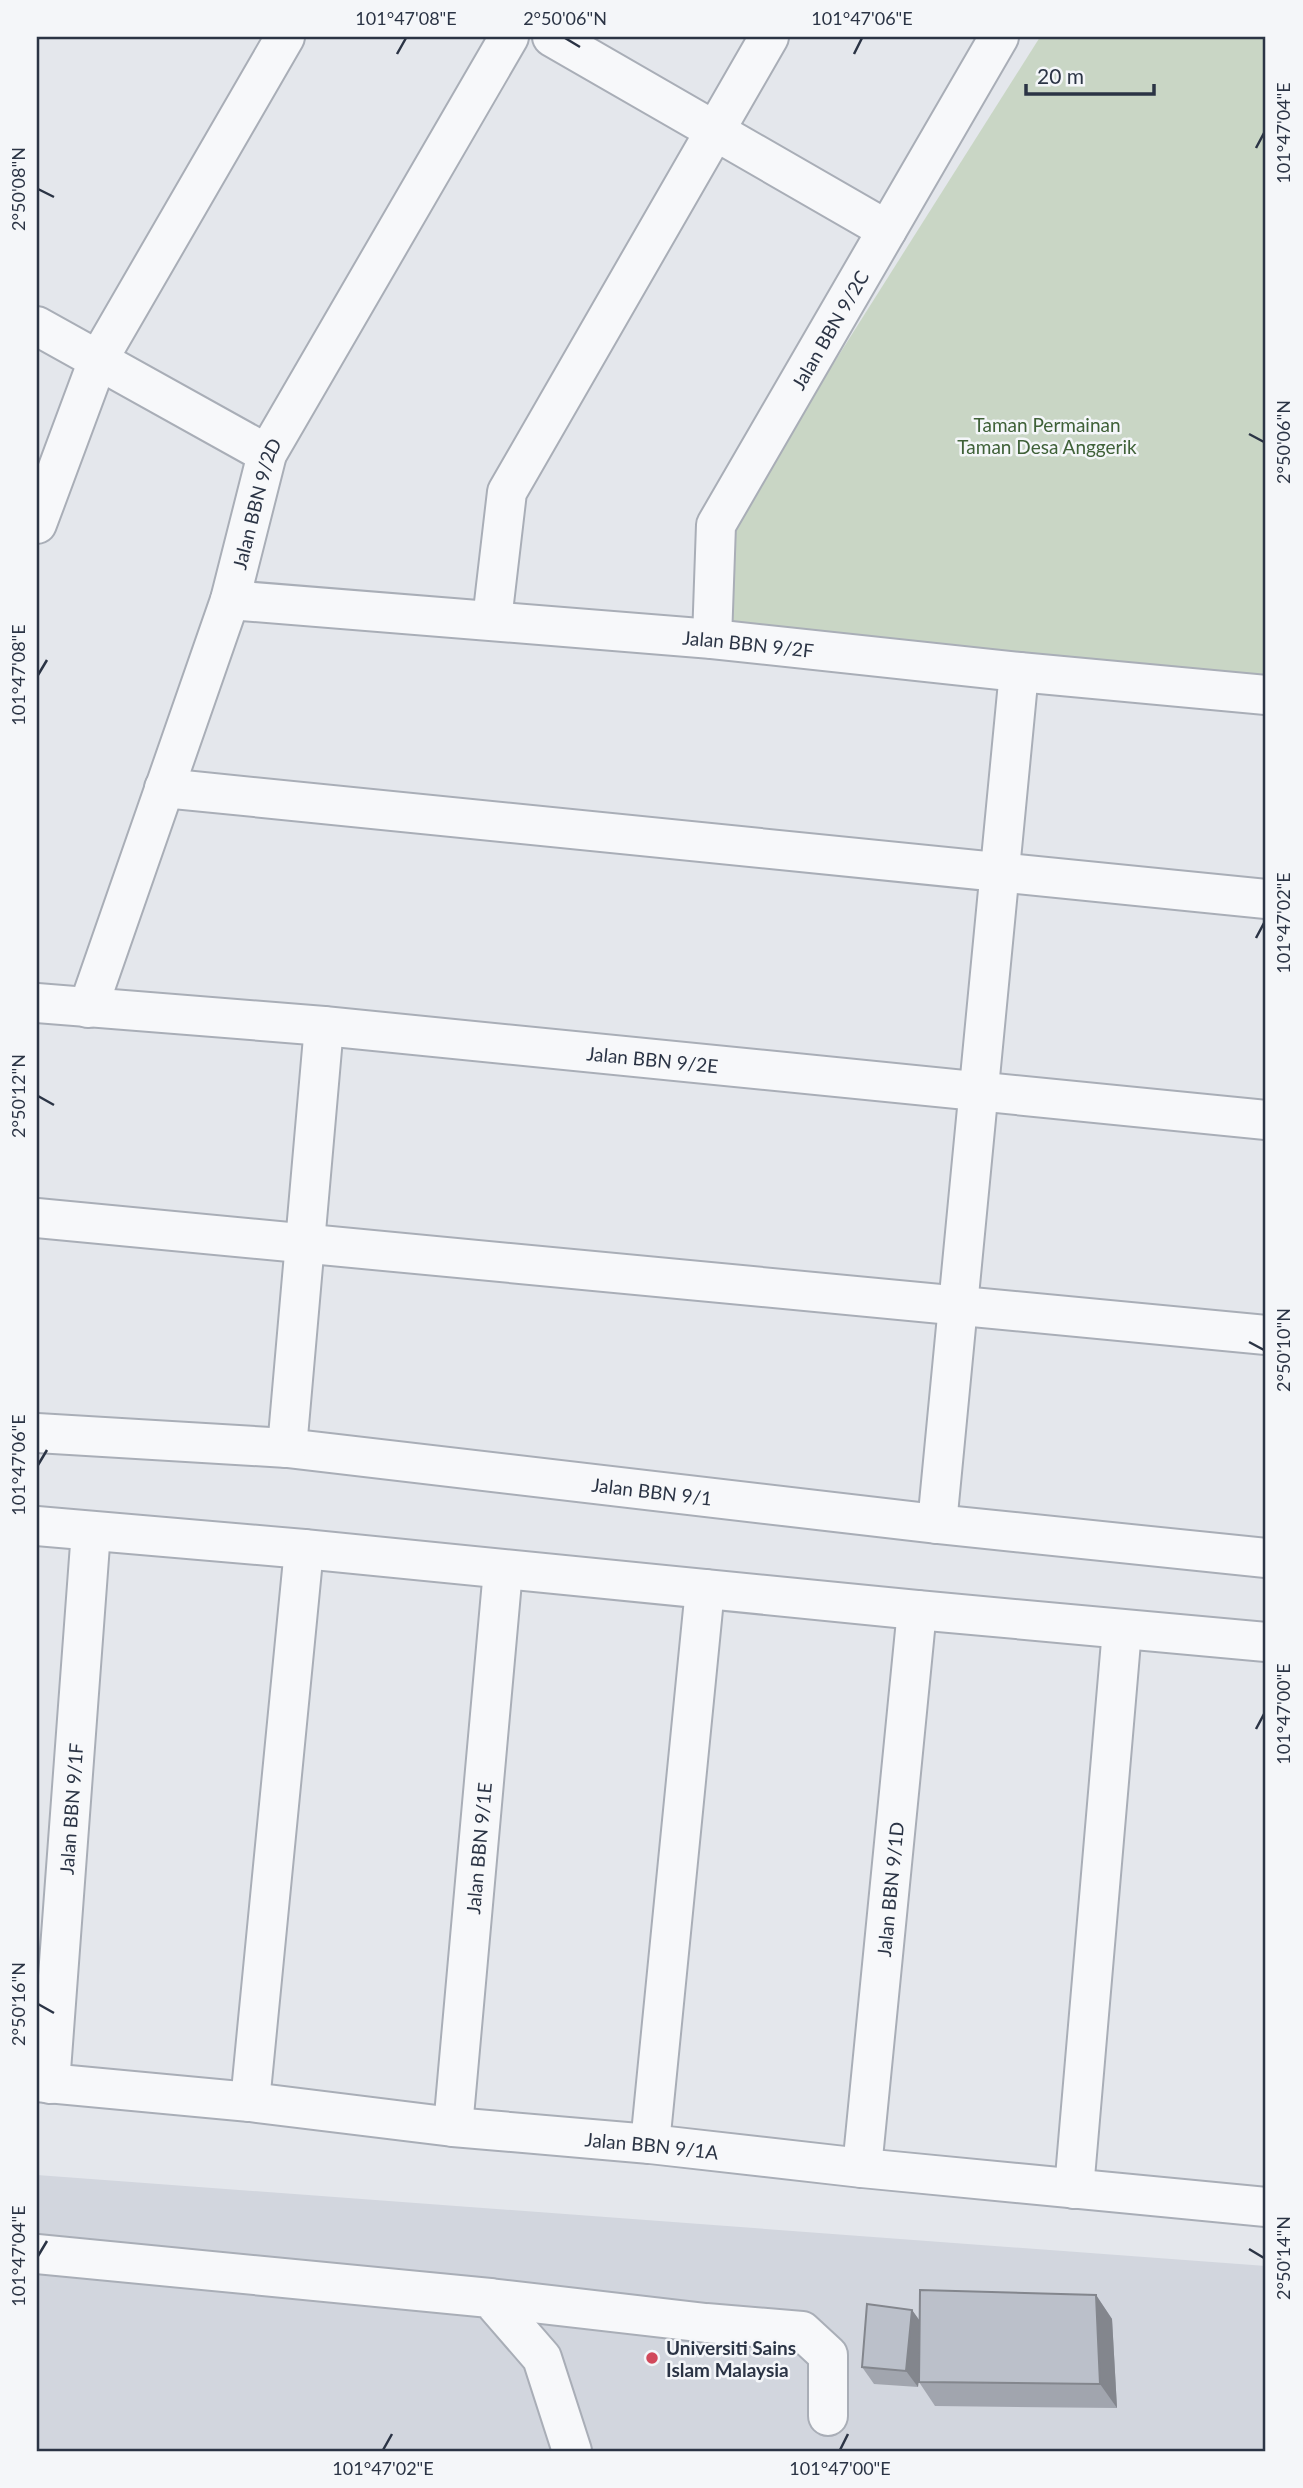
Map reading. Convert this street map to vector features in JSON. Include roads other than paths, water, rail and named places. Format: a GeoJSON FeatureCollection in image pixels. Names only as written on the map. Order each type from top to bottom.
{"type":"FeatureCollection","features":[{"type":"Feature","properties":{"kind":"street"},"geometry":{"type":"LineString","coordinates":[[37,524],[98,360],[285,37]]}},
{"type":"Feature","properties":{"kind":"street","name":"Jalan BBN 9/2D"},"geometry":{"type":"LineString","coordinates":[[88,1008],[230,600],[267,454],[509,37]]}},
{"type":"Feature","properties":{"kind":"street"},"geometry":{"type":"LineString","coordinates":[[552,37],[887,230]]}},
{"type":"Feature","properties":{"kind":"street"},"geometry":{"type":"LineString","coordinates":[[492,620],[508,492],[769,37]]}},
{"type":"Feature","properties":{"kind":"street","name":"Jalan BBN 9/2C"},"geometry":{"type":"LineString","coordinates":[[712,639],[716,525],[999,37]]}},
{"type":"Feature","properties":{"kind":"street"},"geometry":{"type":"LineString","coordinates":[[37,326],[267,454]]}},
{"type":"Feature","properties":{"kind":"street","name":"Jalan BBN 9/2F"},"geometry":{"type":"LineString","coordinates":[[230,600],[712,639],[1266,695]]}},
{"type":"Feature","properties":{"kind":"street"},"geometry":{"type":"LineString","coordinates":[[937,1524],[1019,672]]}},
{"type":"Feature","properties":{"kind":"street"},"geometry":{"type":"LineString","coordinates":[[164,788],[1266,899]]}},
{"type":"Feature","properties":{"kind":"street","name":"Jalan BBN 9/2E"},"geometry":{"type":"LineString","coordinates":[[37,1003],[324,1026],[1266,1120]]}},
{"type":"Feature","properties":{"kind":"street"},"geometry":{"type":"LineString","coordinates":[[287,1448],[324,1026]]}},
{"type":"Feature","properties":{"kind":"street"},"geometry":{"type":"LineString","coordinates":[[37,1218],[1266,1335]]}},
{"type":"Feature","properties":{"kind":"street","name":"Jalan BBN 9/1"},"geometry":{"type":"LineString","coordinates":[[37,1433],[287,1448],[937,1524],[1266,1558]]}},
{"type":"Feature","properties":{"kind":"street"},"geometry":{"type":"LineString","coordinates":[[37,1526],[304,1549],[1266,1642]]}},
{"type":"Feature","properties":{"kind":"street","name":"Jalan BBN 9/1F"},"geometry":{"type":"LineString","coordinates":[[43,2083],[91,1531]]}},
{"type":"Feature","properties":{"kind":"street"},"geometry":{"type":"LineString","coordinates":[[250,2102],[304,1549]]}},
{"type":"Feature","properties":{"kind":"street","name":"Jalan BBN 9/1E"},"geometry":{"type":"LineString","coordinates":[[453,2127],[502,1570]]}},
{"type":"Feature","properties":{"kind":"street"},"geometry":{"type":"LineString","coordinates":[[650,2144],[705,1589]]}},
{"type":"Feature","properties":{"kind":"street","name":"Jalan BBN 9/1D"},"geometry":{"type":"LineString","coordinates":[[862,2168],[917,1610]]}},
{"type":"Feature","properties":{"kind":"street"},"geometry":{"type":"LineString","coordinates":[[1074,2189],[1122,1630]]}},
{"type":"Feature","properties":{"kind":"street","name":"Jalan BBN 9/1A"},"geometry":{"type":"LineString","coordinates":[[43,2083],[250,2102],[453,2127],[650,2144],[862,2168],[1266,2207]]}},
{"type":"Feature","properties":{"kind":"street"},"geometry":{"type":"LineString","coordinates":[[37,2254],[802,2331],[828,2355],[828,2416]]}},
{"type":"Feature","properties":{"kind":"street"},"geometry":{"type":"LineString","coordinates":[[490,2298],[542,2358],[572,2451]]}},
{"type":"Feature","properties":{"kind":"place","name":"Universiti Sains Islam Malaysia"},"geometry":{"type":"Point","coordinates":[652,2358]}},
{"type":"Feature","properties":{"kind":"park label","name":"Taman Permainan Taman Desa Anggerik"},"geometry":{"type":"Point","coordinates":[1047,435]}}]}
